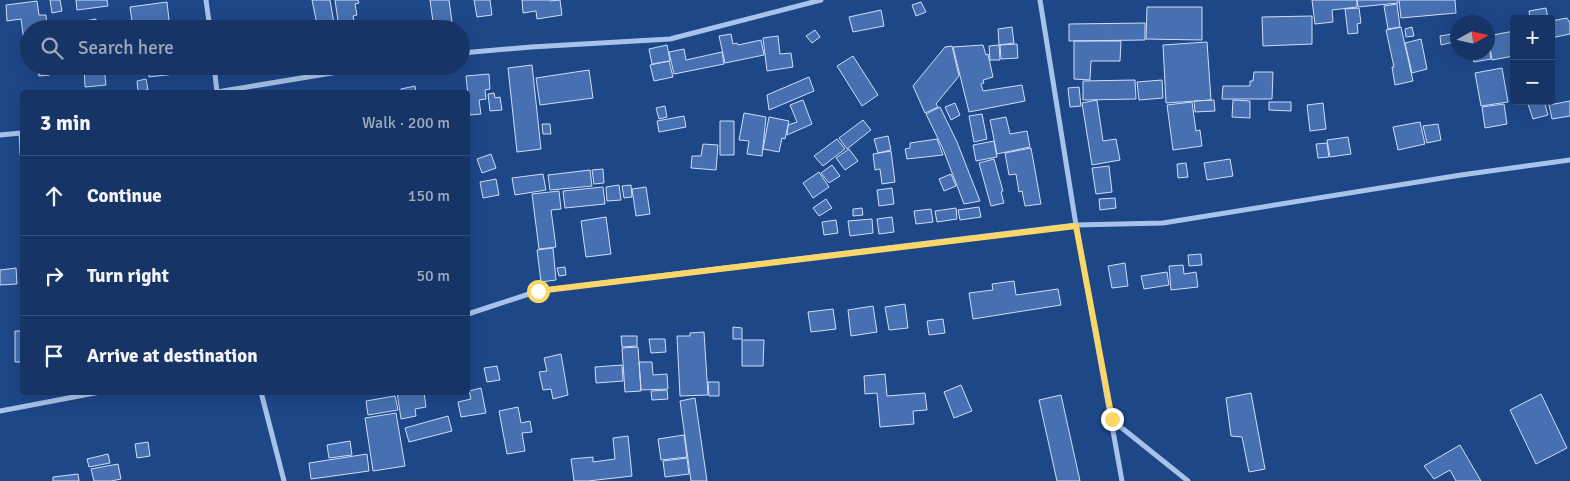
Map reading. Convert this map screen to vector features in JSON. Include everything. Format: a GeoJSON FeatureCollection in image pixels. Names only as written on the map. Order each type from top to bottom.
{"type":"FeatureCollection","features":[{"type":"Feature","properties":{"kind":"street"},"geometry":{"type":"LineString","coordinates":[[206,0],[209,20]]}},
{"type":"Feature","properties":{"kind":"street"},"geometry":{"type":"LineString","coordinates":[[470,52],[531,46],[670,39],[822,0]]}},
{"type":"Feature","properties":{"kind":"street"},"geometry":{"type":"LineString","coordinates":[[1040,0],[1076,226],[1122,481]]}},
{"type":"Feature","properties":{"kind":"street"},"geometry":{"type":"LineString","coordinates":[[215,75],[217,90]]}},
{"type":"Feature","properties":{"kind":"street"},"geometry":{"type":"LineString","coordinates":[[229,90],[320,75]]}},
{"type":"Feature","properties":{"kind":"street"},"geometry":{"type":"LineString","coordinates":[[0,135],[20,133]]}},
{"type":"Feature","properties":{"kind":"street"},"geometry":{"type":"LineString","coordinates":[[470,313],[538,291],[1076,226],[1162,223],[1461,175],[1570,160]]}},
{"type":"Feature","properties":{"kind":"street"},"geometry":{"type":"LineString","coordinates":[[57,395],[58,399]]}},
{"type":"Feature","properties":{"kind":"street"},"geometry":{"type":"LineString","coordinates":[[0,411],[82,395]]}},
{"type":"Feature","properties":{"kind":"street"},"geometry":{"type":"LineString","coordinates":[[262,395],[284,481]]}},
{"type":"Feature","properties":{"kind":"street"},"geometry":{"type":"LineString","coordinates":[[1112,419],[1188,481]]}},
{"type":"Feature","properties":{"kind":"building"},"geometry":{"type":"Polygon","coordinates":[[[50,0],[60,0],[62,11],[52,13],[50,0]]]}},
{"type":"Feature","properties":{"kind":"building"},"geometry":{"type":"Polygon","coordinates":[[[76,0],[107,0],[108,6],[77,10],[76,0]]]}},
{"type":"Feature","properties":{"kind":"building"},"geometry":{"type":"Polygon","coordinates":[[[312,0],[330,0],[333,20],[316,20],[312,0]]]}},
{"type":"Feature","properties":{"kind":"building"},"geometry":{"type":"Polygon","coordinates":[[[335,0],[358,0],[359,3],[355,4],[357,15],[353,16],[354,20],[338,20],[335,0]]]}},
{"type":"Feature","properties":{"kind":"building"},"geometry":{"type":"Polygon","coordinates":[[[430,0],[449,0],[452,20],[433,20],[430,0]]]}},
{"type":"Feature","properties":{"kind":"building"},"geometry":{"type":"Polygon","coordinates":[[[474,0],[490,0],[492,15],[477,17],[474,0]]]}},
{"type":"Feature","properties":{"kind":"building"},"geometry":{"type":"Polygon","coordinates":[[[522,0],[560,0],[562,15],[537,19],[536,11],[523,13],[522,0]]]}},
{"type":"Feature","properties":{"kind":"building"},"geometry":{"type":"Polygon","coordinates":[[[1312,0],[1357,0],[1357,7],[1332,10],[1333,22],[1315,24],[1312,0]]]}},
{"type":"Feature","properties":{"kind":"building"},"geometry":{"type":"Polygon","coordinates":[[[1357,0],[1398,0],[1398,3],[1358,7],[1357,0]]]}},
{"type":"Feature","properties":{"kind":"building"},"geometry":{"type":"Polygon","coordinates":[[[1399,0],[1455,0],[1456,13],[1401,18],[1399,0]]]}},
{"type":"Feature","properties":{"kind":"building"},"geometry":{"type":"Polygon","coordinates":[[[37,1],[39,15],[46,15],[46,20],[21,19],[7,21],[6,5],[37,1]]]}},
{"type":"Feature","properties":{"kind":"building"},"geometry":{"type":"Polygon","coordinates":[[[167,2],[169,20],[132,20],[130,7],[167,2]]]}},
{"type":"Feature","properties":{"kind":"building"},"geometry":{"type":"Polygon","coordinates":[[[921,2],[926,12],[916,16],[912,5],[921,2]]]}},
{"type":"Feature","properties":{"kind":"building"},"geometry":{"type":"Polygon","coordinates":[[[1397,4],[1400,27],[1388,29],[1384,6],[1397,4]]]}},
{"type":"Feature","properties":{"kind":"building"},"geometry":{"type":"Polygon","coordinates":[[[1147,7],[1202,7],[1202,40],[1146,39],[1147,7]]]}},
{"type":"Feature","properties":{"kind":"building"},"geometry":{"type":"Polygon","coordinates":[[[1359,8],[1361,23],[1357,24],[1358,33],[1348,34],[1345,9],[1359,8]]]}},
{"type":"Feature","properties":{"kind":"building"},"geometry":{"type":"Polygon","coordinates":[[[1546,8],[1547,15],[1530,15],[1529,11],[1546,8]]]}},
{"type":"Feature","properties":{"kind":"building"},"geometry":{"type":"Polygon","coordinates":[[[881,10],[884,26],[853,32],[849,17],[881,10]]]}},
{"type":"Feature","properties":{"kind":"building"},"geometry":{"type":"Polygon","coordinates":[[[1312,16],[1312,44],[1263,46],[1262,17],[1312,16]]]}},
{"type":"Feature","properties":{"kind":"building"},"geometry":{"type":"Polygon","coordinates":[[[1567,18],[1570,23],[1570,34],[1555,37],[1555,20],[1567,18]]]}},
{"type":"Feature","properties":{"kind":"building"},"geometry":{"type":"Polygon","coordinates":[[[1145,23],[1145,40],[1069,41],[1069,24],[1145,23]]]}},
{"type":"Feature","properties":{"kind":"building"},"geometry":{"type":"Polygon","coordinates":[[[1012,27],[1014,43],[999,45],[998,29],[1012,27]]]}},
{"type":"Feature","properties":{"kind":"building"},"geometry":{"type":"Polygon","coordinates":[[[1401,27],[1413,81],[1395,85],[1392,67],[1394,67],[1386,30],[1401,27]]]}},
{"type":"Feature","properties":{"kind":"building"},"geometry":{"type":"Polygon","coordinates":[[[1412,27],[1414,36],[1406,37],[1405,29],[1412,27]]]}},
{"type":"Feature","properties":{"kind":"building"},"geometry":{"type":"Polygon","coordinates":[[[815,30],[820,37],[812,43],[806,36],[815,30]]]}},
{"type":"Feature","properties":{"kind":"building"},"geometry":{"type":"Polygon","coordinates":[[[1510,32],[1510,57],[1495,59],[1495,35],[1510,32]]]}},
{"type":"Feature","properties":{"kind":"building"},"geometry":{"type":"Polygon","coordinates":[[[731,34],[733,44],[737,43],[738,45],[761,40],[764,55],[725,63],[719,36],[731,34]]]}},
{"type":"Feature","properties":{"kind":"building"},"geometry":{"type":"Polygon","coordinates":[[[1450,34],[1450,43],[1441,45],[1440,36],[1450,34]]]}},
{"type":"Feature","properties":{"kind":"building"},"geometry":{"type":"Polygon","coordinates":[[[778,36],[780,54],[791,53],[793,67],[767,71],[763,38],[778,36]]]}},
{"type":"Feature","properties":{"kind":"building"},"geometry":{"type":"Polygon","coordinates":[[[1421,39],[1427,69],[1412,73],[1405,43],[1421,39]]]}},
{"type":"Feature","properties":{"kind":"building"},"geometry":{"type":"Polygon","coordinates":[[[1074,41],[1121,41],[1120,61],[1091,61],[1090,80],[1074,79],[1074,41]]]}},
{"type":"Feature","properties":{"kind":"building"},"geometry":{"type":"Polygon","coordinates":[[[1207,42],[1211,100],[1166,103],[1163,45],[1207,42]]]}},
{"type":"Feature","properties":{"kind":"building"},"geometry":{"type":"Polygon","coordinates":[[[1017,44],[1018,58],[1001,59],[1000,45],[1017,44]]]}},
{"type":"Feature","properties":{"kind":"building"},"geometry":{"type":"Polygon","coordinates":[[[667,45],[670,61],[652,64],[649,49],[667,45]]]}},
{"type":"Feature","properties":{"kind":"building"},"geometry":{"type":"Polygon","coordinates":[[[983,45],[986,55],[988,54],[993,77],[983,80],[984,83],[981,84],[983,91],[1022,85],[1025,101],[969,112],[953,47],[983,45]]]}},
{"type":"Feature","properties":{"kind":"building"},"geometry":{"type":"Polygon","coordinates":[[[999,45],[1000,60],[990,60],[989,46],[999,45]]]}},
{"type":"Feature","properties":{"kind":"building"},"geometry":{"type":"Polygon","coordinates":[[[952,46],[959,76],[936,104],[938,107],[925,113],[913,86],[945,47],[952,46]]]}},
{"type":"Feature","properties":{"kind":"building"},"geometry":{"type":"Polygon","coordinates":[[[684,49],[686,60],[722,52],[724,64],[674,74],[669,52],[684,49]]]}},
{"type":"Feature","properties":{"kind":"building"},"geometry":{"type":"Polygon","coordinates":[[[853,56],[878,95],[862,106],[837,66],[853,56]]]}},
{"type":"Feature","properties":{"kind":"building"},"geometry":{"type":"Polygon","coordinates":[[[669,61],[673,77],[654,81],[650,65],[669,61]]]}},
{"type":"Feature","properties":{"kind":"building"},"geometry":{"type":"Polygon","coordinates":[[[532,65],[541,149],[517,152],[508,68],[532,65]]]}},
{"type":"Feature","properties":{"kind":"building"},"geometry":{"type":"Polygon","coordinates":[[[1502,68],[1508,102],[1481,106],[1475,73],[1502,68]]]}},
{"type":"Feature","properties":{"kind":"building"},"geometry":{"type":"Polygon","coordinates":[[[589,70],[593,98],[540,105],[536,78],[589,70]]]}},
{"type":"Feature","properties":{"kind":"building"},"geometry":{"type":"Polygon","coordinates":[[[1254,72],[1273,72],[1272,99],[1222,99],[1223,86],[1250,86],[1250,81],[1253,81],[1254,72]]]}},
{"type":"Feature","properties":{"kind":"building"},"geometry":{"type":"Polygon","coordinates":[[[489,74],[490,89],[485,90],[486,99],[479,100],[481,114],[470,115],[470,90],[467,90],[466,76],[489,74]]]}},
{"type":"Feature","properties":{"kind":"building"},"geometry":{"type":"Polygon","coordinates":[[[84,75],[105,75],[106,85],[85,87],[84,75]]]}},
{"type":"Feature","properties":{"kind":"building"},"geometry":{"type":"Polygon","coordinates":[[[149,75],[166,75],[149,77],[149,75]]]}},
{"type":"Feature","properties":{"kind":"building"},"geometry":{"type":"Polygon","coordinates":[[[809,77],[814,91],[769,110],[767,95],[809,77]]]}},
{"type":"Feature","properties":{"kind":"building"},"geometry":{"type":"Polygon","coordinates":[[[146,79],[148,90],[138,90],[137,81],[146,79]]]}},
{"type":"Feature","properties":{"kind":"building"},"geometry":{"type":"Polygon","coordinates":[[[1135,80],[1136,99],[1083,100],[1083,81],[1135,80]]]}},
{"type":"Feature","properties":{"kind":"building"},"geometry":{"type":"Polygon","coordinates":[[[1162,80],[1163,98],[1139,100],[1137,82],[1162,80]]]}},
{"type":"Feature","properties":{"kind":"building"},"geometry":{"type":"Polygon","coordinates":[[[415,86],[416,90],[401,90],[415,86]]]}},
{"type":"Feature","properties":{"kind":"building"},"geometry":{"type":"Polygon","coordinates":[[[1079,87],[1081,106],[1070,107],[1068,88],[1079,87]]]}},
{"type":"Feature","properties":{"kind":"building"},"geometry":{"type":"Polygon","coordinates":[[[494,93],[495,98],[500,97],[502,110],[490,111],[488,94],[494,93]]]}},
{"type":"Feature","properties":{"kind":"building"},"geometry":{"type":"Polygon","coordinates":[[[803,100],[812,124],[787,135],[788,125],[797,122],[790,105],[803,100]]]}},
{"type":"Feature","properties":{"kind":"building"},"geometry":{"type":"Polygon","coordinates":[[[1097,100],[1103,141],[1116,139],[1120,160],[1092,165],[1082,103],[1097,100]]]}},
{"type":"Feature","properties":{"kind":"building"},"geometry":{"type":"Polygon","coordinates":[[[1214,100],[1215,111],[1195,112],[1194,101],[1214,100]]]}},
{"type":"Feature","properties":{"kind":"building"},"geometry":{"type":"Polygon","coordinates":[[[1233,100],[1250,101],[1250,118],[1232,117],[1233,100]]]}},
{"type":"Feature","properties":{"kind":"building"},"geometry":{"type":"Polygon","coordinates":[[[1570,101],[1570,116],[1552,119],[1549,105],[1570,101]]]}},
{"type":"Feature","properties":{"kind":"building"},"geometry":{"type":"Polygon","coordinates":[[[1192,102],[1196,131],[1200,130],[1202,146],[1173,150],[1167,105],[1192,102]]]}},
{"type":"Feature","properties":{"kind":"building"},"geometry":{"type":"Polygon","coordinates":[[[1269,102],[1291,102],[1291,111],[1269,110],[1269,102]]]}},
{"type":"Feature","properties":{"kind":"building"},"geometry":{"type":"Polygon","coordinates":[[[955,103],[960,115],[951,120],[945,107],[955,103]]]}},
{"type":"Feature","properties":{"kind":"building"},"geometry":{"type":"Polygon","coordinates":[[[1323,103],[1326,129],[1310,131],[1307,105],[1323,103]]]}},
{"type":"Feature","properties":{"kind":"building"},"geometry":{"type":"Polygon","coordinates":[[[1504,104],[1507,124],[1485,128],[1482,107],[1504,104]]]}},
{"type":"Feature","properties":{"kind":"building"},"geometry":{"type":"Polygon","coordinates":[[[1528,105],[1545,105],[1548,115],[1533,119],[1528,105]]]}},
{"type":"Feature","properties":{"kind":"building"},"geometry":{"type":"Polygon","coordinates":[[[665,106],[667,117],[659,119],[656,108],[665,106]]]}},
{"type":"Feature","properties":{"kind":"building"},"geometry":{"type":"Polygon","coordinates":[[[940,107],[957,142],[980,201],[964,204],[943,149],[926,114],[940,107]]]}},
{"type":"Feature","properties":{"kind":"building"},"geometry":{"type":"Polygon","coordinates":[[[744,113],[766,117],[762,156],[747,154],[749,141],[739,140],[744,113]]]}},
{"type":"Feature","properties":{"kind":"building"},"geometry":{"type":"Polygon","coordinates":[[[982,114],[987,139],[974,142],[969,116],[982,114]]]}},
{"type":"Feature","properties":{"kind":"building"},"geometry":{"type":"Polygon","coordinates":[[[684,116],[686,127],[659,132],[657,121],[684,116]]]}},
{"type":"Feature","properties":{"kind":"building"},"geometry":{"type":"Polygon","coordinates":[[[769,117],[789,121],[785,139],[782,138],[779,152],[763,149],[769,117]]]}},
{"type":"Feature","properties":{"kind":"building"},"geometry":{"type":"Polygon","coordinates":[[[1006,117],[1010,134],[1027,131],[1030,147],[997,154],[990,120],[1006,117]]]}},
{"type":"Feature","properties":{"kind":"building"},"geometry":{"type":"Polygon","coordinates":[[[863,120],[871,130],[847,149],[839,138],[863,120]]]}},
{"type":"Feature","properties":{"kind":"building"},"geometry":{"type":"Polygon","coordinates":[[[720,121],[734,121],[734,155],[720,155],[720,121]]]}},
{"type":"Feature","properties":{"kind":"building"},"geometry":{"type":"Polygon","coordinates":[[[1420,122],[1425,144],[1398,150],[1393,127],[1420,122]]]}},
{"type":"Feature","properties":{"kind":"building"},"geometry":{"type":"Polygon","coordinates":[[[542,124],[550,124],[551,134],[543,134],[542,124]]]}},
{"type":"Feature","properties":{"kind":"building"},"geometry":{"type":"Polygon","coordinates":[[[1438,124],[1441,140],[1427,143],[1423,126],[1438,124]]]}},
{"type":"Feature","properties":{"kind":"building"},"geometry":{"type":"Polygon","coordinates":[[[888,136],[891,150],[878,153],[874,139],[888,136]]]}},
{"type":"Feature","properties":{"kind":"building"},"geometry":{"type":"Polygon","coordinates":[[[1348,137],[1351,154],[1330,157],[1327,140],[1348,137]]]}},
{"type":"Feature","properties":{"kind":"building"},"geometry":{"type":"Polygon","coordinates":[[[837,139],[845,149],[823,166],[814,156],[837,139]]]}},
{"type":"Feature","properties":{"kind":"building"},"geometry":{"type":"Polygon","coordinates":[[[937,139],[943,155],[907,159],[905,149],[910,148],[910,143],[937,139]]]}},
{"type":"Feature","properties":{"kind":"building"},"geometry":{"type":"Polygon","coordinates":[[[994,141],[997,157],[976,161],[973,145],[994,141]]]}},
{"type":"Feature","properties":{"kind":"building"},"geometry":{"type":"Polygon","coordinates":[[[1327,143],[1329,157],[1318,158],[1316,144],[1327,143]]]}},
{"type":"Feature","properties":{"kind":"building"},"geometry":{"type":"Polygon","coordinates":[[[703,144],[718,145],[716,170],[691,168],[692,156],[701,156],[703,144]]]}},
{"type":"Feature","properties":{"kind":"building"},"geometry":{"type":"Polygon","coordinates":[[[1031,148],[1041,204],[1025,206],[1022,191],[1019,192],[1016,174],[1009,175],[1005,153],[1031,148]]]}},
{"type":"Feature","properties":{"kind":"building"},"geometry":{"type":"Polygon","coordinates":[[[849,149],[858,161],[845,170],[836,158],[849,149]]]}},
{"type":"Feature","properties":{"kind":"building"},"geometry":{"type":"Polygon","coordinates":[[[891,151],[895,182],[882,184],[880,169],[875,170],[873,154],[891,151]]]}},
{"type":"Feature","properties":{"kind":"building"},"geometry":{"type":"Polygon","coordinates":[[[491,154],[496,168],[482,173],[477,159],[491,154]]]}},
{"type":"Feature","properties":{"kind":"building"},"geometry":{"type":"Polygon","coordinates":[[[994,159],[1003,191],[1001,192],[1004,203],[991,206],[979,163],[994,159]]]}},
{"type":"Feature","properties":{"kind":"building"},"geometry":{"type":"Polygon","coordinates":[[[1230,159],[1233,176],[1207,180],[1204,163],[1230,159]]]}},
{"type":"Feature","properties":{"kind":"building"},"geometry":{"type":"Polygon","coordinates":[[[1186,163],[1188,177],[1178,178],[1177,164],[1186,163]]]}},
{"type":"Feature","properties":{"kind":"building"},"geometry":{"type":"Polygon","coordinates":[[[832,165],[840,176],[829,183],[821,173],[832,165]]]}},
{"type":"Feature","properties":{"kind":"building"},"geometry":{"type":"Polygon","coordinates":[[[1109,166],[1112,192],[1096,194],[1092,168],[1109,166]]]}},
{"type":"Feature","properties":{"kind":"building"},"geometry":{"type":"Polygon","coordinates":[[[603,169],[604,183],[594,184],[592,170],[603,169]]]}},
{"type":"Feature","properties":{"kind":"building"},"geometry":{"type":"Polygon","coordinates":[[[590,170],[592,186],[550,190],[548,175],[590,170]]]}},
{"type":"Feature","properties":{"kind":"building"},"geometry":{"type":"Polygon","coordinates":[[[819,172],[829,187],[813,198],[803,183],[819,172]]]}},
{"type":"Feature","properties":{"kind":"building"},"geometry":{"type":"Polygon","coordinates":[[[543,174],[546,190],[515,195],[512,178],[543,174]]]}},
{"type":"Feature","properties":{"kind":"building"},"geometry":{"type":"Polygon","coordinates":[[[951,174],[956,186],[944,191],[939,179],[951,174]]]}},
{"type":"Feature","properties":{"kind":"building"},"geometry":{"type":"Polygon","coordinates":[[[496,179],[499,195],[483,198],[480,182],[496,179]]]}},
{"type":"Feature","properties":{"kind":"building"},"geometry":{"type":"Polygon","coordinates":[[[619,185],[621,200],[607,201],[606,187],[619,185]]]}},
{"type":"Feature","properties":{"kind":"building"},"geometry":{"type":"Polygon","coordinates":[[[631,185],[632,197],[624,198],[622,186],[631,185]]]}},
{"type":"Feature","properties":{"kind":"building"},"geometry":{"type":"Polygon","coordinates":[[[603,187],[605,204],[565,208],[563,191],[603,187]]]}},
{"type":"Feature","properties":{"kind":"building"},"geometry":{"type":"Polygon","coordinates":[[[646,187],[650,214],[636,216],[632,189],[646,187]]]}},
{"type":"Feature","properties":{"kind":"building"},"geometry":{"type":"Polygon","coordinates":[[[892,188],[894,204],[879,206],[877,190],[892,188]]]}},
{"type":"Feature","properties":{"kind":"building"},"geometry":{"type":"Polygon","coordinates":[[[559,191],[561,209],[551,210],[556,247],[539,249],[532,194],[559,191]]]}},
{"type":"Feature","properties":{"kind":"building"},"geometry":{"type":"Polygon","coordinates":[[[1115,198],[1116,208],[1100,210],[1099,199],[1115,198]]]}},
{"type":"Feature","properties":{"kind":"building"},"geometry":{"type":"Polygon","coordinates":[[[826,199],[832,208],[819,216],[813,208],[826,199]]]}},
{"type":"Feature","properties":{"kind":"building"},"geometry":{"type":"Polygon","coordinates":[[[979,207],[981,217],[960,220],[958,210],[979,207]]]}},
{"type":"Feature","properties":{"kind":"building"},"geometry":{"type":"Polygon","coordinates":[[[862,208],[863,215],[853,216],[853,209],[862,208]]]}},
{"type":"Feature","properties":{"kind":"building"},"geometry":{"type":"Polygon","coordinates":[[[956,208],[957,219],[937,222],[935,211],[956,208]]]}},
{"type":"Feature","properties":{"kind":"building"},"geometry":{"type":"Polygon","coordinates":[[[931,209],[933,222],[916,224],[914,211],[931,209]]]}},
{"type":"Feature","properties":{"kind":"building"},"geometry":{"type":"Polygon","coordinates":[[[606,217],[611,254],[586,257],[581,221],[606,217]]]}},
{"type":"Feature","properties":{"kind":"building"},"geometry":{"type":"Polygon","coordinates":[[[892,217],[894,232],[879,234],[877,219],[892,217]]]}},
{"type":"Feature","properties":{"kind":"building"},"geometry":{"type":"Polygon","coordinates":[[[872,219],[873,233],[850,236],[848,221],[872,219]]]}},
{"type":"Feature","properties":{"kind":"building"},"geometry":{"type":"Polygon","coordinates":[[[836,220],[838,233],[824,235],[822,222],[836,220]]]}},
{"type":"Feature","properties":{"kind":"building"},"geometry":{"type":"Polygon","coordinates":[[[553,248],[556,280],[541,282],[537,250],[553,248]]]}},
{"type":"Feature","properties":{"kind":"building"},"geometry":{"type":"Polygon","coordinates":[[[1201,254],[1202,265],[1189,266],[1188,255],[1201,254]]]}},
{"type":"Feature","properties":{"kind":"building"},"geometry":{"type":"Polygon","coordinates":[[[1125,263],[1128,286],[1112,288],[1108,266],[1125,263]]]}},
{"type":"Feature","properties":{"kind":"building"},"geometry":{"type":"Polygon","coordinates":[[[1183,265],[1184,274],[1196,272],[1198,287],[1171,290],[1169,266],[1183,265]]]}},
{"type":"Feature","properties":{"kind":"building"},"geometry":{"type":"Polygon","coordinates":[[[565,267],[566,275],[559,276],[557,268],[565,267]]]}},
{"type":"Feature","properties":{"kind":"building"},"geometry":{"type":"Polygon","coordinates":[[[16,268],[17,284],[0,285],[0,270],[16,268]]]}},
{"type":"Feature","properties":{"kind":"building"},"geometry":{"type":"Polygon","coordinates":[[[1167,272],[1169,285],[1144,289],[1141,276],[1167,272]]]}},
{"type":"Feature","properties":{"kind":"building"},"geometry":{"type":"Polygon","coordinates":[[[1014,281],[1016,295],[1058,289],[1061,305],[973,319],[969,293],[993,290],[992,284],[1014,281]]]}},
{"type":"Feature","properties":{"kind":"building"},"geometry":{"type":"Polygon","coordinates":[[[905,304],[908,328],[889,330],[885,307],[905,304]]]}},
{"type":"Feature","properties":{"kind":"building"},"geometry":{"type":"Polygon","coordinates":[[[873,306],[877,332],[851,336],[848,310],[873,306]]]}},
{"type":"Feature","properties":{"kind":"building"},"geometry":{"type":"Polygon","coordinates":[[[833,309],[836,329],[811,332],[808,312],[833,309]]]}},
{"type":"Feature","properties":{"kind":"building"},"geometry":{"type":"Polygon","coordinates":[[[943,319],[945,333],[929,335],[927,321],[943,319]]]}},
{"type":"Feature","properties":{"kind":"building"},"geometry":{"type":"Polygon","coordinates":[[[733,327],[742,328],[742,339],[733,339],[733,327]]]}},
{"type":"Feature","properties":{"kind":"building"},"geometry":{"type":"Polygon","coordinates":[[[15,331],[20,331],[20,362],[15,362],[15,331]]]}},
{"type":"Feature","properties":{"kind":"building"},"geometry":{"type":"Polygon","coordinates":[[[704,332],[708,395],[680,396],[677,336],[690,336],[690,333],[704,332]]]}},
{"type":"Feature","properties":{"kind":"building"},"geometry":{"type":"Polygon","coordinates":[[[621,336],[637,336],[637,346],[622,347],[621,336]]]}},
{"type":"Feature","properties":{"kind":"building"},"geometry":{"type":"Polygon","coordinates":[[[649,339],[665,339],[666,352],[651,353],[649,339]]]}},
{"type":"Feature","properties":{"kind":"building"},"geometry":{"type":"Polygon","coordinates":[[[742,340],[764,340],[763,366],[742,366],[742,340]]]}},
{"type":"Feature","properties":{"kind":"building"},"geometry":{"type":"Polygon","coordinates":[[[638,347],[641,391],[625,392],[622,348],[638,347]]]}},
{"type":"Feature","properties":{"kind":"building"},"geometry":{"type":"Polygon","coordinates":[[[561,354],[568,395],[553,399],[551,389],[543,390],[539,372],[547,371],[544,358],[561,354]]]}},
{"type":"Feature","properties":{"kind":"building"},"geometry":{"type":"Polygon","coordinates":[[[639,362],[652,362],[653,375],[667,374],[668,389],[641,390],[639,362]]]}},
{"type":"Feature","properties":{"kind":"building"},"geometry":{"type":"Polygon","coordinates":[[[622,365],[623,381],[596,383],[595,367],[622,365]]]}},
{"type":"Feature","properties":{"kind":"building"},"geometry":{"type":"Polygon","coordinates":[[[497,366],[500,380],[487,382],[484,368],[497,366]]]}},
{"type":"Feature","properties":{"kind":"building"},"geometry":{"type":"Polygon","coordinates":[[[885,374],[887,396],[925,393],[927,410],[913,411],[914,424],[880,427],[877,393],[865,394],[864,376],[885,374]]]}},
{"type":"Feature","properties":{"kind":"building"},"geometry":{"type":"Polygon","coordinates":[[[708,382],[719,382],[719,396],[709,396],[708,382]]]}},
{"type":"Feature","properties":{"kind":"building"},"geometry":{"type":"Polygon","coordinates":[[[961,385],[972,411],[954,418],[944,392],[961,385]]]}},
{"type":"Feature","properties":{"kind":"building"},"geometry":{"type":"Polygon","coordinates":[[[481,388],[486,413],[461,417],[458,402],[471,399],[470,391],[481,388]]]}},
{"type":"Feature","properties":{"kind":"building"},"geometry":{"type":"Polygon","coordinates":[[[667,390],[668,399],[652,400],[651,391],[667,390]]]}},
{"type":"Feature","properties":{"kind":"building"},"geometry":{"type":"Polygon","coordinates":[[[1251,393],[1265,469],[1249,472],[1242,437],[1231,436],[1226,398],[1251,393]]]}},
{"type":"Feature","properties":{"kind":"building"},"geometry":{"type":"Polygon","coordinates":[[[1541,394],[1567,448],[1536,464],[1510,410],[1541,394]]]}},
{"type":"Feature","properties":{"kind":"building"},"geometry":{"type":"Polygon","coordinates":[[[397,395],[424,395],[426,407],[415,409],[416,416],[401,419],[397,395]]]}},
{"type":"Feature","properties":{"kind":"building"},"geometry":{"type":"Polygon","coordinates":[[[1061,395],[1080,481],[1057,481],[1039,400],[1061,395]]]}},
{"type":"Feature","properties":{"kind":"building"},"geometry":{"type":"Polygon","coordinates":[[[395,396],[398,410],[368,415],[366,401],[395,396]]]}},
{"type":"Feature","properties":{"kind":"building"},"geometry":{"type":"Polygon","coordinates":[[[695,398],[707,481],[691,481],[680,401],[695,398]]]}},
{"type":"Feature","properties":{"kind":"building"},"geometry":{"type":"Polygon","coordinates":[[[518,407],[521,423],[530,421],[532,432],[522,433],[525,451],[507,454],[499,411],[518,407]]]}},
{"type":"Feature","properties":{"kind":"building"},"geometry":{"type":"Polygon","coordinates":[[[396,413],[405,466],[373,471],[365,418],[396,413]]]}},
{"type":"Feature","properties":{"kind":"building"},"geometry":{"type":"Polygon","coordinates":[[[448,416],[452,431],[409,442],[405,428],[448,416]]]}},
{"type":"Feature","properties":{"kind":"building"},"geometry":{"type":"Polygon","coordinates":[[[684,435],[687,457],[661,460],[658,439],[684,435]]]}},
{"type":"Feature","properties":{"kind":"building"},"geometry":{"type":"Polygon","coordinates":[[[628,436],[632,476],[574,481],[571,459],[593,457],[593,462],[615,459],[613,438],[628,436]]]}},
{"type":"Feature","properties":{"kind":"building"},"geometry":{"type":"Polygon","coordinates":[[[350,441],[352,455],[329,458],[327,445],[350,441]]]}},
{"type":"Feature","properties":{"kind":"building"},"geometry":{"type":"Polygon","coordinates":[[[148,442],[150,456],[137,458],[135,444],[148,442]]]}},
{"type":"Feature","properties":{"kind":"building"},"geometry":{"type":"Polygon","coordinates":[[[1460,445],[1481,481],[1456,481],[1450,470],[1434,479],[1424,466],[1460,445]]]}},
{"type":"Feature","properties":{"kind":"building"},"geometry":{"type":"Polygon","coordinates":[[[108,454],[110,463],[89,467],[87,459],[108,454]]]}},
{"type":"Feature","properties":{"kind":"building"},"geometry":{"type":"Polygon","coordinates":[[[367,454],[369,471],[311,479],[309,463],[367,454]]]}},
{"type":"Feature","properties":{"kind":"building"},"geometry":{"type":"Polygon","coordinates":[[[687,458],[689,474],[665,477],[663,461],[687,458]]]}},
{"type":"Feature","properties":{"kind":"building"},"geometry":{"type":"Polygon","coordinates":[[[118,464],[121,479],[94,481],[91,469],[118,464]]]}},
{"type":"Feature","properties":{"kind":"building"},"geometry":{"type":"Polygon","coordinates":[[[78,474],[79,481],[53,481],[53,477],[78,474]]]}},
{"type":"Feature","properties":{"kind":"route"},"geometry":{"type":"LineString","coordinates":[[538,291],[1076,226],[1112,419]]}}]}
